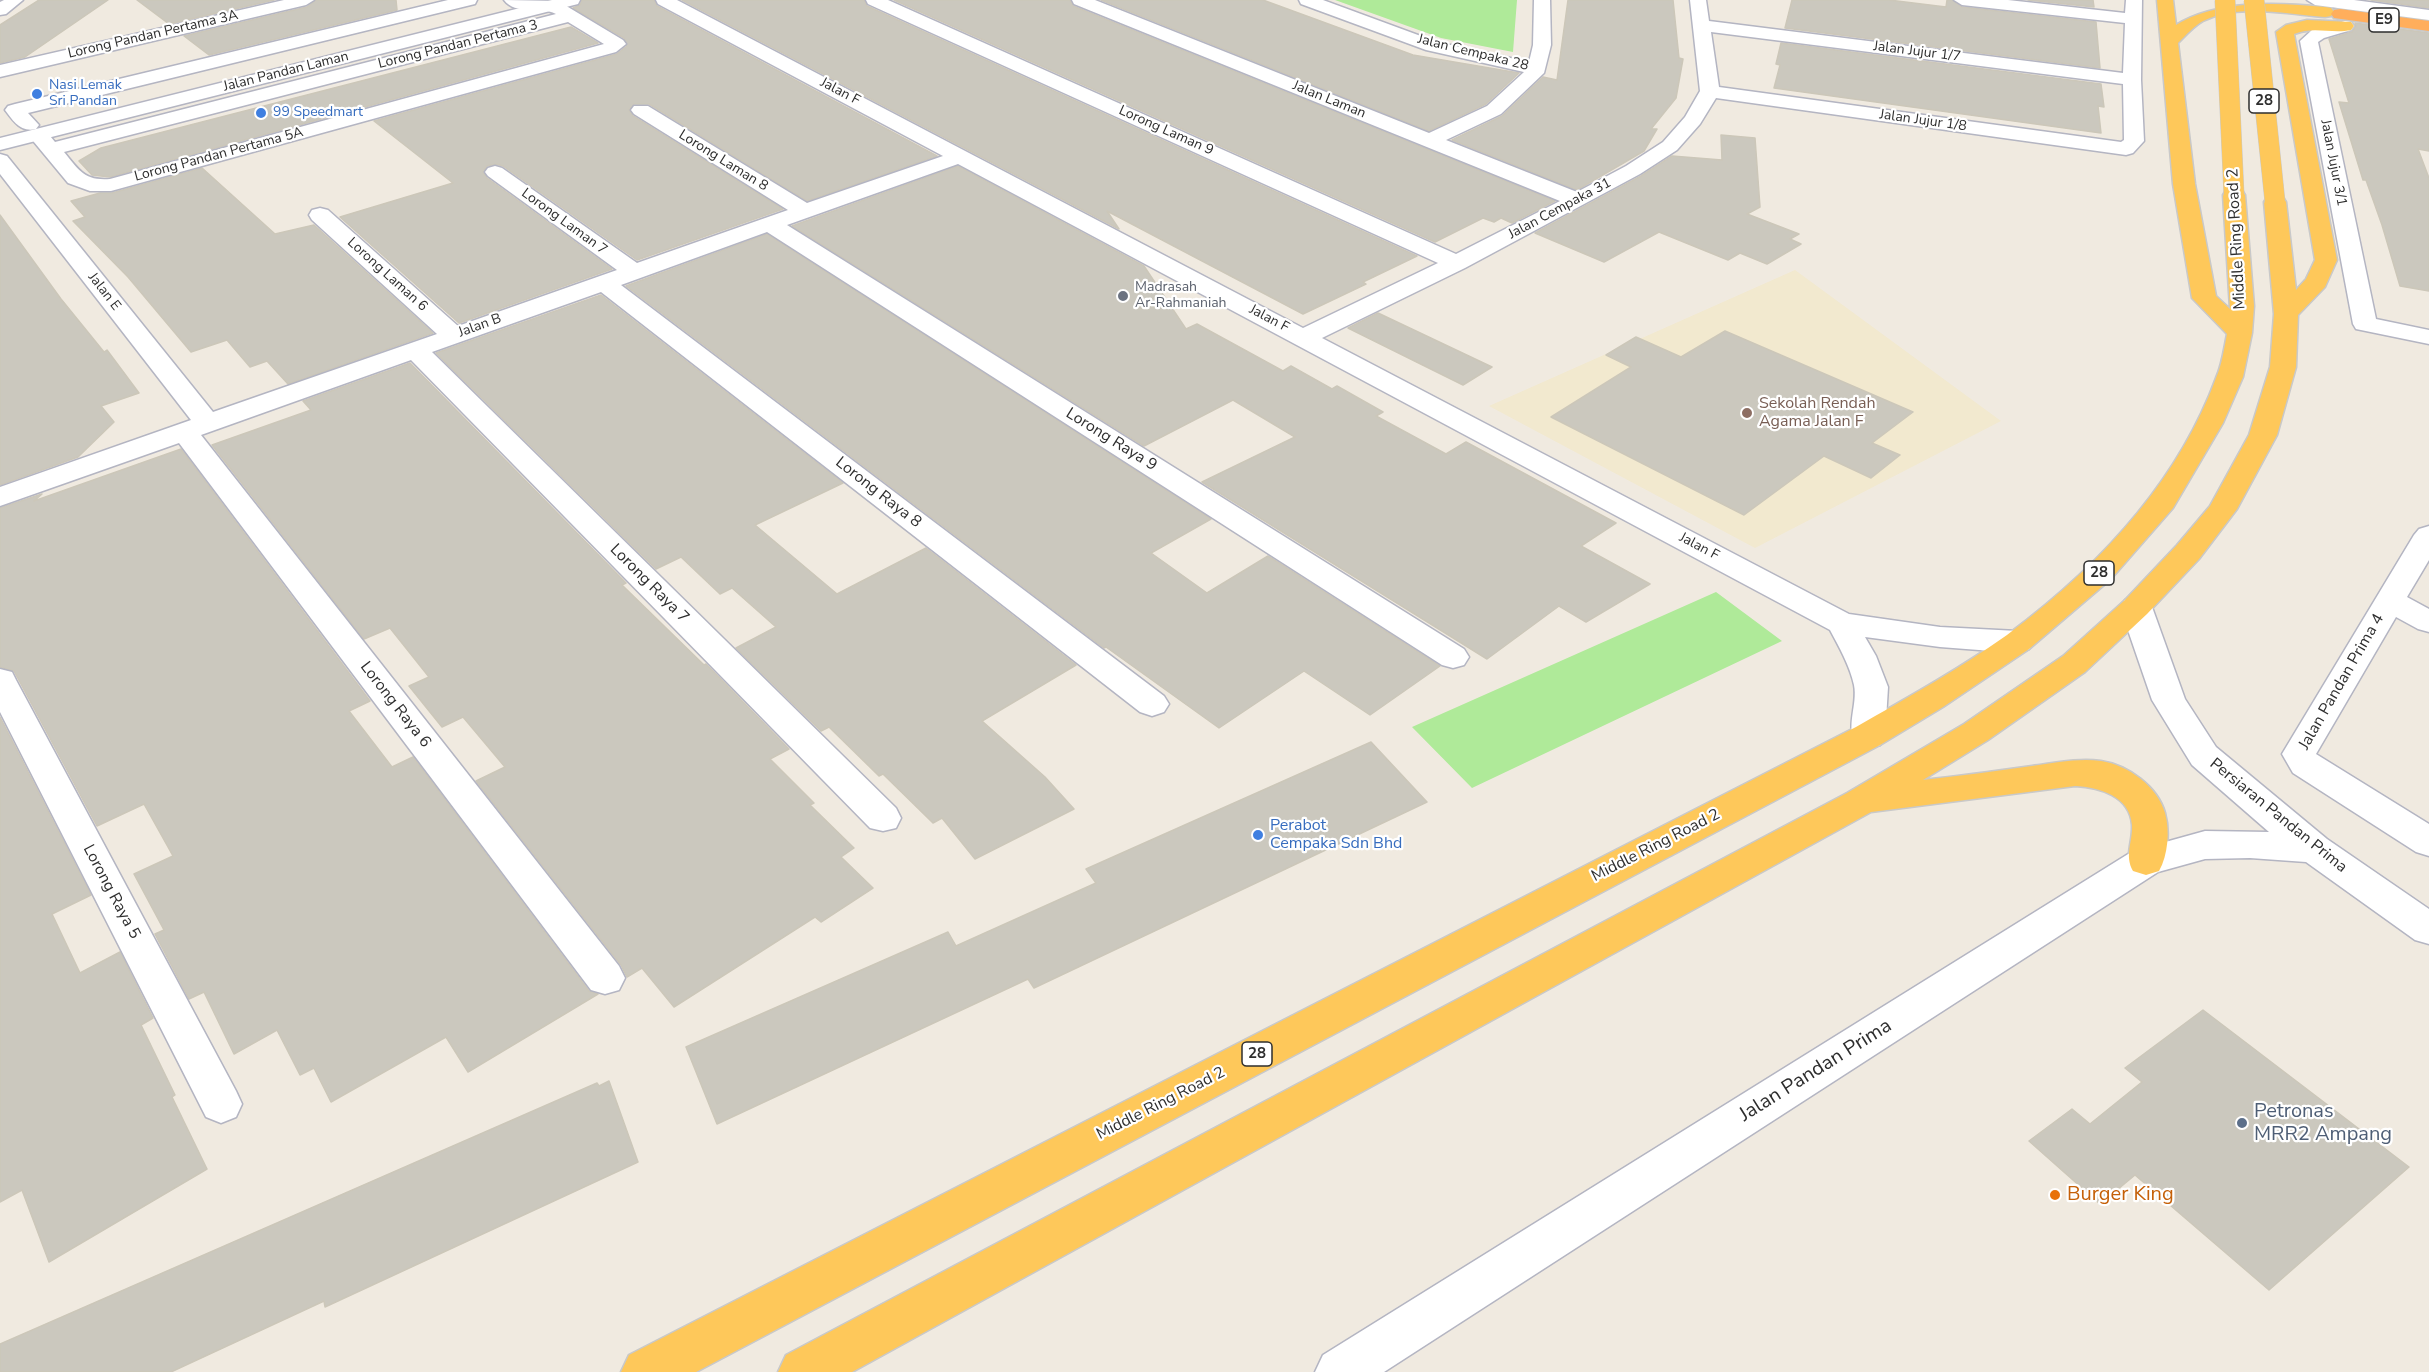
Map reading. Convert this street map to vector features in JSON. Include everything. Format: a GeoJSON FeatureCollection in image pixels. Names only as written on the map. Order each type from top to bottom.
{"type":"FeatureCollection","features":[{"type":"Feature","properties":{"kind":"highway"},"geometry":{"type":"LineString","coordinates":[[2164,0],[2184,184],[2204,298],[2240,333]]}},
{"type":"Feature","properties":{"kind":"highway","name":"Middle Ring Road 2"},"geometry":{"type":"LineString","coordinates":[[646,1372],[1868,736],[1931,699],[2018,642],[2100,572],[2159,508],[2210,423],[2230,377],[2240,333],[2242,306],[2234,195],[2225,0]]}},
{"type":"Feature","properties":{"kind":"highway","name":"28"},"geometry":{"type":"LineString","coordinates":[[803,1372],[1860,802],[1976,732],[2074,664],[2136,607],[2188,552],[2223,509],[2264,435],[2283,368],[2286,314],[2254,0]]}},
{"type":"Feature","properties":{"kind":"highway"},"geometry":{"type":"LineString","coordinates":[[2291,0],[2343,20]]}},
{"type":"Feature","properties":{"kind":"highway"},"geometry":{"type":"LineString","coordinates":[[2168,43],[2197,17],[2233,7],[2264,6],[2343,20]]}},
{"type":"Feature","properties":{"kind":"highway"},"geometry":{"type":"LineString","coordinates":[[2286,314],[2317,282],[2326,260],[2285,32],[2293,28],[2343,20]]}},
{"type":"Feature","properties":{"kind":"highway","name":"E9"},"geometry":{"type":"LineString","coordinates":[[2343,20],[2429,26]]}},
{"type":"Feature","properties":{"kind":"highway","name":"E9"},"geometry":{"type":"LineString","coordinates":[[2343,20],[2429,38]]}},
{"type":"Feature","properties":{"kind":"highway"},"geometry":{"type":"LineString","coordinates":[[1860,802],[2075,773],[2101,774],[2127,787],[2145,805],[2150,825],[2146,861]]}},
{"type":"Feature","properties":{"kind":"street"},"geometry":{"type":"LineString","coordinates":[[0,10],[15,0]]}},
{"type":"Feature","properties":{"kind":"street","name":"Lorong Pandan Pertama 3A"},"geometry":{"type":"LineString","coordinates":[[0,71],[306,0]]}},
{"type":"Feature","properties":{"kind":"street"},"geometry":{"type":"LineString","coordinates":[[15,110],[469,0]]}},
{"type":"Feature","properties":{"kind":"street","name":"Jalan F"},"geometry":{"type":"LineString","coordinates":[[664,0],[1842,623],[1929,636],[2018,642]]}},
{"type":"Feature","properties":{"kind":"street","name":"Lorong Laman 9"},"geometry":{"type":"LineString","coordinates":[[874,0],[1457,263]]}},
{"type":"Feature","properties":{"kind":"street","name":"Jalan Laman"},"geometry":{"type":"LineString","coordinates":[[1080,0],[1578,200]]}},
{"type":"Feature","properties":{"kind":"street","name":"Jalan Cempaka 28"},"geometry":{"type":"LineString","coordinates":[[1307,0],[1432,46],[1537,69]]}},
{"type":"Feature","properties":{"kind":"street"},"geometry":{"type":"LineString","coordinates":[[1430,140],[1494,110],[1537,69],[1542,45],[1542,0]]}},
{"type":"Feature","properties":{"kind":"street"},"geometry":{"type":"LineString","coordinates":[[1698,0],[1710,91]]}},
{"type":"Feature","properties":{"kind":"street"},"geometry":{"type":"LineString","coordinates":[[1962,0],[2134,19]]}},
{"type":"Feature","properties":{"kind":"street"},"geometry":{"type":"LineString","coordinates":[[2132,80],[2134,0]]}},
{"type":"Feature","properties":{"kind":"street"},"geometry":{"type":"LineString","coordinates":[[2315,0],[2421,14]]}},
{"type":"Feature","properties":{"kind":"street","name":"Jalan Pandan Laman"},"geometry":{"type":"LineString","coordinates":[[0,132],[39,136],[521,1],[552,5]]}},
{"type":"Feature","properties":{"kind":"street","name":"Jalan Pandan Laman"},"geometry":{"type":"LineString","coordinates":[[0,144],[552,5]]}},
{"type":"Feature","properties":{"kind":"street","name":"Lorong Pandan Pertama 3"},"geometry":{"type":"LineString","coordinates":[[552,5],[571,8],[617,44],[610,48]]}},
{"type":"Feature","properties":{"kind":"street","name":"Lorong Pandan Pertama 3"},"geometry":{"type":"LineString","coordinates":[[39,136],[571,8]]}},
{"type":"Feature","properties":{"kind":"street","name":"Jalan Jujur 3/1"},"geometry":{"type":"LineString","coordinates":[[2343,20],[2309,41],[2365,324],[2429,337]]}},
{"type":"Feature","properties":{"kind":"street","name":"Jalan Jujur 1/7"},"geometry":{"type":"LineString","coordinates":[[1701,25],[2132,80]]}},
{"type":"Feature","properties":{"kind":"street","name":"Lorong Pandan Pertama 5A"},"geometry":{"type":"LineString","coordinates":[[39,136],[82,184],[93,187],[111,185],[610,48]]}},
{"type":"Feature","properties":{"kind":"street","name":"Jalan Jujur 1/8"},"geometry":{"type":"LineString","coordinates":[[1710,91],[2128,148],[2134,141],[2132,80]]}},
{"type":"Feature","properties":{"kind":"street","name":"Jalan Cempaka 31"},"geometry":{"type":"LineString","coordinates":[[1304,337],[1457,263],[1633,170],[1670,146],[1693,120],[1710,91]]}},
{"type":"Feature","properties":{"kind":"street"},"geometry":{"type":"LineString","coordinates":[[0,92],[39,136]]}},
{"type":"Feature","properties":{"kind":"street","name":"Lorong Laman 8"},"geometry":{"type":"LineString","coordinates":[[641,110],[805,211]]}},
{"type":"Feature","properties":{"kind":"street","name":"Jalan B"},"geometry":{"type":"LineString","coordinates":[[0,497],[961,156]]}},
{"type":"Feature","properties":{"kind":"street","name":"Jalan E"},"geometry":{"type":"LineString","coordinates":[[0,160],[196,428]]}},
{"type":"Feature","properties":{"kind":"street","name":"Lorong Laman 7"},"geometry":{"type":"LineString","coordinates":[[495,172],[634,272]]}},
{"type":"Feature","properties":{"kind":"street","name":"Lorong Laman 6"},"geometry":{"type":"LineString","coordinates":[[320,215],[454,336]]}},
{"type":"Feature","properties":{"kind":"street","name":"Lorong Raya 9"},"geometry":{"type":"LineString","coordinates":[[769,224],[1453,657]]}},
{"type":"Feature","properties":{"kind":"street","name":"Lorong Raya 8"},"geometry":{"type":"LineString","coordinates":[[604,283],[1152,704]]}},
{"type":"Feature","properties":{"kind":"street","name":"Lorong Raya 7"},"geometry":{"type":"LineString","coordinates":[[415,350],[883,818]]}},
{"type":"Feature","properties":{"kind":"street","name":"Lorong Raya 6"},"geometry":{"type":"LineString","coordinates":[[196,428],[605,978]]}},
{"type":"Feature","properties":{"kind":"street","name":"Jalan Pandan Prima 4"},"geometry":{"type":"LineString","coordinates":[[2429,536],[2299,754],[2304,764],[2429,842]]}},
{"type":"Feature","properties":{"kind":"street"},"geometry":{"type":"LineString","coordinates":[[2390,601],[2429,622]]}},
{"type":"Feature","properties":{"kind":"street","name":"Persiaran Pandan Prima"},"geometry":{"type":"LineString","coordinates":[[2136,607],[2169,700],[2204,756],[2314,849],[2429,929]]}},
{"type":"Feature","properties":{"kind":"street"},"geometry":{"type":"LineString","coordinates":[[1842,623],[1860,656],[1871,687],[1868,736]]}},
{"type":"Feature","properties":{"kind":"street","name":"Lorong Raya 5"},"geometry":{"type":"LineString","coordinates":[[0,680],[222,1104]]}},
{"type":"Feature","properties":{"kind":"street","name":"Jalan Pandan Prima"},"geometry":{"type":"LineString","coordinates":[[1340,1372],[2146,861],[2205,845],[2250,844],[2314,849]]}},
{"type":"Feature","properties":{"kind":"shaded area","name":"Sekolah Rendah Agama Jalan F"},"geometry":{"type":"Polygon","coordinates":[[[1795,270],[2001,421],[1755,548],[1489,406],[1795,270]]]}},
{"type":"Feature","properties":{"kind":"green space"},"geometry":{"type":"Polygon","coordinates":[[[1335,0],[1517,0],[1513,52],[1441,38],[1335,0]]]}},
{"type":"Feature","properties":{"kind":"green space"},"geometry":{"type":"Polygon","coordinates":[[[1716,592],[1782,641],[1472,788],[1412,727],[1716,592]]]}},
{"type":"Feature","properties":{"kind":"building"},"geometry":{"type":"Polygon","coordinates":[[[39,0],[108,0],[25,57],[0,63],[0,25],[39,0]]]}},
{"type":"Feature","properties":{"kind":"building"},"geometry":{"type":"Polygon","coordinates":[[[137,0],[274,0],[169,24],[137,0]]]}},
{"type":"Feature","properties":{"kind":"building"},"geometry":{"type":"Polygon","coordinates":[[[316,0],[396,0],[397,10],[209,55],[184,36],[307,7],[316,0]]]}},
{"type":"Feature","properties":{"kind":"building"},"geometry":{"type":"Polygon","coordinates":[[[582,0],[654,0],[657,6],[937,156],[807,201],[649,104],[634,104],[629,110],[633,116],[783,209],[637,260],[503,166],[496,164],[487,166],[483,172],[487,178],[612,269],[459,323],[340,217],[453,183],[374,121],[617,54],[627,46],[624,38],[573,8],[580,5],[582,0]]]}},
{"type":"Feature","properties":{"kind":"building"},"geometry":{"type":"Polygon","coordinates":[[[682,0],[864,0],[867,6],[1417,256],[1363,282],[1366,284],[1303,314],[1107,211],[1119,229],[682,0]]]}},
{"type":"Feature","properties":{"kind":"building"},"geometry":{"type":"Polygon","coordinates":[[[894,0],[1070,0],[1073,6],[1555,201],[1512,223],[1501,218],[1494,222],[1483,218],[1435,242],[894,0]]]}},
{"type":"Feature","properties":{"kind":"building"},"geometry":{"type":"Polygon","coordinates":[[[1101,0],[1263,0],[1413,55],[1519,73],[1486,104],[1429,131],[1101,0]]]}},
{"type":"Feature","properties":{"kind":"building"},"geometry":{"type":"Polygon","coordinates":[[[1568,0],[1673,0],[1679,58],[1683,59],[1676,98],[1651,129],[1657,129],[1644,151],[1577,190],[1452,140],[1502,116],[1543,77],[1557,80],[1568,0]]]}},
{"type":"Feature","properties":{"kind":"building"},"geometry":{"type":"Polygon","coordinates":[[[1792,0],[1889,0],[1946,7],[1947,0],[1952,0],[1962,7],[2096,22],[2100,68],[1785,28],[1792,0]]]}},
{"type":"Feature","properties":{"kind":"building"},"geometry":{"type":"Polygon","coordinates":[[[2028,0],[2093,0],[2094,7],[2028,0]]]}},
{"type":"Feature","properties":{"kind":"building"},"geometry":{"type":"Polygon","coordinates":[[[2371,0],[2429,0],[2429,8],[2371,0]]]}},
{"type":"Feature","properties":{"kind":"building"},"geometry":{"type":"Polygon","coordinates":[[[2355,23],[2429,33],[2429,151],[2418,149],[2429,178],[2429,291],[2400,286],[2382,225],[2366,180],[2363,180],[2339,102],[2349,103],[2329,39],[2352,32],[2356,26],[2355,23]]]}},
{"type":"Feature","properties":{"kind":"building"},"geometry":{"type":"Polygon","coordinates":[[[571,27],[598,43],[110,177],[92,175],[79,161],[101,148],[571,27]]]}},
{"type":"Feature","properties":{"kind":"building"},"geometry":{"type":"Polygon","coordinates":[[[1781,43],[2101,84],[2104,107],[2098,106],[2101,133],[1774,88],[1780,65],[1776,64],[1781,43]]]}},
{"type":"Feature","properties":{"kind":"building"},"geometry":{"type":"Polygon","coordinates":[[[1721,135],[1755,138],[1760,207],[1747,214],[1799,234],[1790,239],[1801,244],[1767,264],[1740,253],[1728,260],[1659,232],[1604,262],[1535,233],[1641,176],[1672,156],[1722,160],[1721,135]]]}},
{"type":"Feature","properties":{"kind":"building"},"geometry":{"type":"Polygon","coordinates":[[[958,166],[1144,266],[1186,329],[1197,324],[1283,371],[1291,366],[1332,389],[1337,386],[1383,412],[1376,416],[1446,454],[1466,442],[1616,523],[1581,546],[1650,584],[1586,622],[1559,606],[1487,659],[1202,482],[1295,437],[1233,400],[1144,446],[792,226],[958,166]]]}},
{"type":"Feature","properties":{"kind":"building"},"geometry":{"type":"Polygon","coordinates":[[[202,168],[275,234],[314,225],[433,333],[288,384],[267,361],[250,367],[227,340],[191,352],[128,277],[73,221],[85,217],[71,201],[100,193],[112,193],[202,168]]]}},
{"type":"Feature","properties":{"kind":"building"},"geometry":{"type":"Polygon","coordinates":[[[0,215],[61,299],[104,352],[107,350],[139,393],[101,406],[114,422],[78,457],[0,485],[0,215]]]}},
{"type":"Feature","properties":{"kind":"building"},"geometry":{"type":"Polygon","coordinates":[[[767,234],[1211,519],[1151,553],[1207,593],[1268,556],[1440,666],[1370,715],[1304,671],[1219,728],[1106,647],[1104,648],[626,286],[767,234]]]}},
{"type":"Feature","properties":{"kind":"building"},"geometry":{"type":"Polygon","coordinates":[[[601,295],[843,483],[755,525],[837,594],[926,548],[1076,665],[982,721],[1045,777],[1074,809],[975,859],[942,818],[933,823],[883,774],[879,776],[829,727],[821,731],[736,648],[776,627],[732,588],[720,594],[681,557],[656,569],[436,353],[601,295]]]}},
{"type":"Feature","properties":{"kind":"building"},"geometry":{"type":"Polygon","coordinates":[[[1378,313],[1492,367],[1463,385],[1348,328],[1378,313]]]}},
{"type":"Feature","properties":{"kind":"building"},"geometry":{"type":"Polygon","coordinates":[[[1725,331],[1913,412],[1872,443],[1900,455],[1871,478],[1824,456],[1744,515],[1551,417],[1631,367],[1606,355],[1636,337],[1681,357],[1725,331]]]}},
{"type":"Feature","properties":{"kind":"building"},"geometry":{"type":"Polygon","coordinates":[[[410,363],[626,583],[622,585],[704,665],[706,664],[789,749],[770,759],[814,803],[810,805],[854,848],[841,857],[873,888],[821,922],[815,917],[674,1007],[642,968],[627,977],[621,965],[476,781],[505,767],[463,717],[442,727],[409,686],[429,677],[390,628],[364,639],[212,445],[311,410],[303,401],[410,363]]]}},
{"type":"Feature","properties":{"kind":"building"},"geometry":{"type":"Polygon","coordinates":[[[181,449],[370,701],[349,711],[392,767],[413,757],[589,991],[598,994],[468,1072],[446,1037],[331,1102],[314,1068],[300,1075],[277,1030],[234,1054],[204,992],[189,999],[155,934],[164,930],[134,874],[173,856],[144,804],[97,826],[14,671],[0,667],[0,508],[42,494],[34,501],[181,449]]]}},
{"type":"Feature","properties":{"kind":"building"},"geometry":{"type":"Polygon","coordinates":[[[0,717],[91,895],[52,914],[80,973],[120,952],[153,1018],[141,1025],[175,1095],[172,1097],[207,1169],[49,1262],[22,1190],[0,1202],[0,717]]]}},
{"type":"Feature","properties":{"kind":"building"},"geometry":{"type":"Polygon","coordinates":[[[1371,742],[1427,802],[1034,988],[1028,979],[717,1124],[686,1047],[948,932],[956,946],[1096,883],[1086,869],[1371,742]]]}},
{"type":"Feature","properties":{"kind":"building"},"geometry":{"type":"Polygon","coordinates":[[[2203,1010],[2409,1167],[2269,1290],[2135,1175],[2100,1204],[2029,1141],[2072,1109],[2090,1124],[2142,1082],[2125,1068],[2203,1010]]]}},
{"type":"Feature","properties":{"kind":"building"},"geometry":{"type":"Polygon","coordinates":[[[609,1081],[638,1162],[325,1307],[324,1301],[171,1372],[0,1372],[0,1344],[597,1083],[599,1086],[609,1081]]]}},
{"type":"Feature","properties":{"kind":"place","name":"Nasi Lemak Sri Pandan"},"geometry":{"type":"Point","coordinates":[37,94]}},
{"type":"Feature","properties":{"kind":"place","name":"99 Speedmart"},"geometry":{"type":"Point","coordinates":[261,113]}},
{"type":"Feature","properties":{"kind":"place","name":"Madrasah Ar-Rahmaniah"},"geometry":{"type":"Point","coordinates":[1123,296]}},
{"type":"Feature","properties":{"kind":"place","name":"Sekolah Rendah Agama Jalan F"},"geometry":{"type":"Point","coordinates":[1747,413]}},
{"type":"Feature","properties":{"kind":"place","name":"Perabot Cempaka Sdn Bhd"},"geometry":{"type":"Point","coordinates":[1258,835]}},
{"type":"Feature","properties":{"kind":"place","name":"Petronas MRR2 Ampang"},"geometry":{"type":"Point","coordinates":[2242,1123]}},
{"type":"Feature","properties":{"kind":"place","name":"Burger King"},"geometry":{"type":"Point","coordinates":[2055,1195]}}]}
